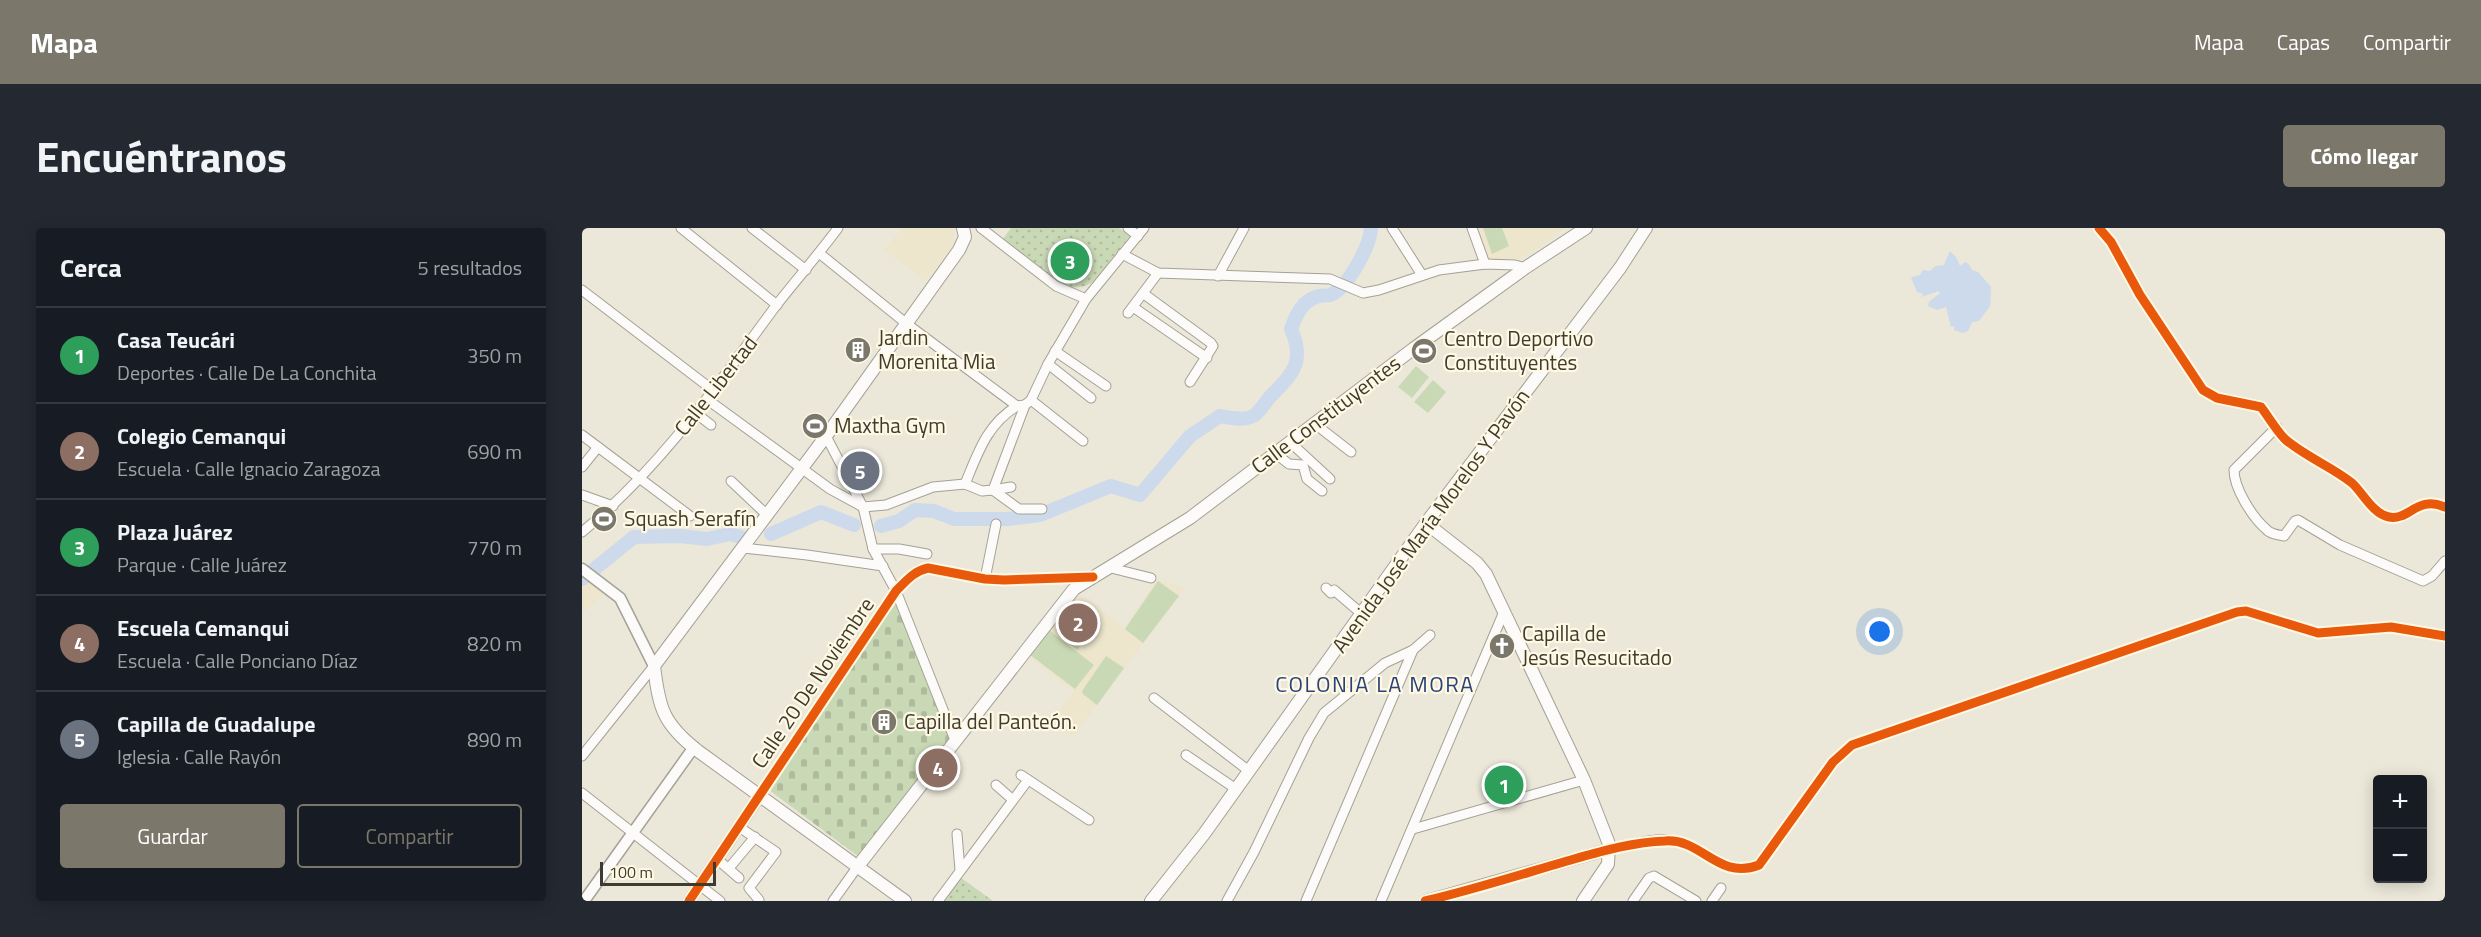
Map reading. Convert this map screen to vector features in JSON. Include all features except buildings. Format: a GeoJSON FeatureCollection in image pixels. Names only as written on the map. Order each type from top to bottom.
{"type":"FeatureCollection","features":[{"type":"Feature","properties":{"kind":"main road"},"geometry":{"type":"LineString","coordinates":[[905,901],[694,747],[664,716],[658,702],[654,666],[907,324],[959,250],[965,237],[963,228]]}},
{"type":"Feature","properties":{"kind":"main road","name":"Calle Constituyentes"},"geometry":{"type":"LineString","coordinates":[[858,866],[1074,589],[1190,518],[1292,443],[1413,349],[1525,268],[1586,228]]}},
{"type":"Feature","properties":{"kind":"main road","name":"Avenida José María Morelos Y Pavón"},"geometry":{"type":"LineString","coordinates":[[1151,901],[1236,789],[1426,524],[1647,229]]}},
{"type":"Feature","properties":{"kind":"main road"},"geometry":{"type":"LineString","coordinates":[[1426,524],[1477,563],[1491,585],[1584,780],[1610,849],[1610,857],[1604,871],[1583,901]]}},
{"type":"Feature","properties":{"kind":"street"},"geometry":{"type":"LineString","coordinates":[[681,228],[777,305]]}},
{"type":"Feature","properties":{"kind":"street"},"geometry":{"type":"LineString","coordinates":[[752,228],[806,270]]}},
{"type":"Feature","properties":{"kind":"street","name":"Calle Libertad"},"geometry":{"type":"LineString","coordinates":[[582,532],[613,506],[697,414],[777,305],[838,228]]}},
{"type":"Feature","properties":{"kind":"street"},"geometry":{"type":"LineString","coordinates":[[981,228],[1056,286],[1086,298]]}},
{"type":"Feature","properties":{"kind":"street"},"geometry":{"type":"LineString","coordinates":[[993,490],[1024,404],[1086,298],[1141,232],[1128,228]]}},
{"type":"Feature","properties":{"kind":"street"},"geometry":{"type":"LineString","coordinates":[[1218,276],[1244,228]]}},
{"type":"Feature","properties":{"kind":"street"},"geometry":{"type":"LineString","coordinates":[[1392,228],[1422,275]]}},
{"type":"Feature","properties":{"kind":"street"},"geometry":{"type":"LineString","coordinates":[[1472,228],[1485,264]]}},
{"type":"Feature","properties":{"kind":"street"},"geometry":{"type":"LineString","coordinates":[[2098,228],[2111,242],[2140,295],[2204,390],[2217,398],[2261,407],[2284,439],[2352,483],[2377,511],[2389,517],[2401,516],[2417,506],[2436,503],[2445,507]]}},
{"type":"Feature","properties":{"kind":"street"},"geometry":{"type":"LineString","coordinates":[[819,254],[907,324],[1024,404],[1083,441]]}},
{"type":"Feature","properties":{"kind":"street"},"geometry":{"type":"LineString","coordinates":[[1122,254],[1158,273],[1330,279],[1359,291],[1379,290],[1439,270],[1485,264],[1515,265],[1525,268]]}},
{"type":"Feature","properties":{"kind":"street"},"geometry":{"type":"LineString","coordinates":[[1158,273],[1130,310],[1207,358]]}},
{"type":"Feature","properties":{"kind":"street"},"geometry":{"type":"LineString","coordinates":[[586,293],[714,391]]}},
{"type":"Feature","properties":{"kind":"street"},"geometry":{"type":"LineString","coordinates":[[1144,294],[1211,343],[1207,358],[1190,382]]}},
{"type":"Feature","properties":{"kind":"street"},"geometry":{"type":"LineString","coordinates":[[1055,351],[1106,386]]}},
{"type":"Feature","properties":{"kind":"street"},"geometry":{"type":"LineString","coordinates":[[1048,364],[1091,398]]}},
{"type":"Feature","properties":{"kind":"street"},"geometry":{"type":"LineString","coordinates":[[708,400],[831,489],[863,507],[886,505],[933,487],[965,484],[982,491],[1011,487]]}},
{"type":"Feature","properties":{"kind":"street"},"geometry":{"type":"LineString","coordinates":[[965,484],[989,430],[1005,413],[1024,404]]}},
{"type":"Feature","properties":{"kind":"street"},"geometry":{"type":"LineString","coordinates":[[697,414],[711,425]]}},
{"type":"Feature","properties":{"kind":"street"},"geometry":{"type":"LineString","coordinates":[[1315,424],[1352,452]]}},
{"type":"Feature","properties":{"kind":"street"},"geometry":{"type":"LineString","coordinates":[[2277,427],[2234,470],[2234,482],[2238,492],[2266,530],[2284,536],[2298,520],[2340,544],[2423,581],[2432,576],[2445,561]]}},
{"type":"Feature","properties":{"kind":"street"},"geometry":{"type":"LineString","coordinates":[[582,435],[690,516]]}},
{"type":"Feature","properties":{"kind":"street"},"geometry":{"type":"LineString","coordinates":[[826,436],[863,507],[873,549],[896,591],[955,740]]}},
{"type":"Feature","properties":{"kind":"street"},"geometry":{"type":"LineString","coordinates":[[1292,443],[1330,479]]}},
{"type":"Feature","properties":{"kind":"street"},"geometry":{"type":"LineString","coordinates":[[582,467],[598,447]]}},
{"type":"Feature","properties":{"kind":"street"},"geometry":{"type":"LineString","coordinates":[[1276,454],[1289,464],[1303,465],[1307,479],[1322,491]]}},
{"type":"Feature","properties":{"kind":"street"},"geometry":{"type":"LineString","coordinates":[[731,481],[766,514]]}},
{"type":"Feature","properties":{"kind":"street"},"geometry":{"type":"LineString","coordinates":[[993,490],[1019,509],[1042,509]]}},
{"type":"Feature","properties":{"kind":"street"},"geometry":{"type":"LineString","coordinates":[[582,495],[613,506]]}},
{"type":"Feature","properties":{"kind":"street"},"geometry":{"type":"LineString","coordinates":[[986,579],[996,524]]}},
{"type":"Feature","properties":{"kind":"street"},"geometry":{"type":"LineString","coordinates":[[743,548],[883,566]]}},
{"type":"Feature","properties":{"kind":"street"},"geometry":{"type":"LineString","coordinates":[[873,549],[908,550],[927,554]]}},
{"type":"Feature","properties":{"kind":"street","name":"Calle 20 De Noviembre"},"geometry":{"type":"LineString","coordinates":[[689,901],[896,591],[911,576],[919,570],[928,568],[986,579],[1093,578]]}},
{"type":"Feature","properties":{"kind":"street"},"geometry":{"type":"LineString","coordinates":[[1111,568],[1152,578]]}},
{"type":"Feature","properties":{"kind":"street"},"geometry":{"type":"LineString","coordinates":[[582,569],[615,593],[624,604],[654,666],[582,756]]}},
{"type":"Feature","properties":{"kind":"street"},"geometry":{"type":"LineString","coordinates":[[1326,588],[1331,593],[1334,590],[1362,614]]}},
{"type":"Feature","properties":{"kind":"street"},"geometry":{"type":"LineString","coordinates":[[1425,901],[1610,849],[1669,840],[1690,847],[1730,868],[1745,870],[1759,865],[1833,762],[1840,753],[1852,745],[2237,612],[2247,610],[2318,633],[2391,627],[2445,636]]}},
{"type":"Feature","properties":{"kind":"street"},"geometry":{"type":"LineString","coordinates":[[1381,901],[1503,614]]}},
{"type":"Feature","properties":{"kind":"street"},"geometry":{"type":"LineString","coordinates":[[1227,901],[1259,843],[1309,738],[1324,712],[1385,663],[1413,650],[1430,634]]}},
{"type":"Feature","properties":{"kind":"street"},"geometry":{"type":"LineString","coordinates":[[1306,901],[1413,650]]}},
{"type":"Feature","properties":{"kind":"street"},"geometry":{"type":"LineString","coordinates":[[1154,698],[1249,771]]}},
{"type":"Feature","properties":{"kind":"street"},"geometry":{"type":"LineString","coordinates":[[584,901],[694,747]]}},
{"type":"Feature","properties":{"kind":"street"},"geometry":{"type":"LineString","coordinates":[[1186,755],[1236,789]]}},
{"type":"Feature","properties":{"kind":"street"},"geometry":{"type":"LineString","coordinates":[[938,901],[1013,800],[1024,777],[1089,820]]}},
{"type":"Feature","properties":{"kind":"street"},"geometry":{"type":"LineString","coordinates":[[1413,829],[1584,780]]}},
{"type":"Feature","properties":{"kind":"street"},"geometry":{"type":"LineString","coordinates":[[996,785],[1013,800]]}},
{"type":"Feature","properties":{"kind":"street"},"geometry":{"type":"LineString","coordinates":[[582,793],[720,901]]}},
{"type":"Feature","properties":{"kind":"street"},"geometry":{"type":"LineString","coordinates":[[739,827],[776,852],[748,888],[759,900]]}},
{"type":"Feature","properties":{"kind":"street"},"geometry":{"type":"LineString","coordinates":[[957,834],[960,870]]}},
{"type":"Feature","properties":{"kind":"street"},"geometry":{"type":"LineString","coordinates":[[729,868],[755,837]]}},
{"type":"Feature","properties":{"kind":"street"},"geometry":{"type":"LineString","coordinates":[[717,859],[739,878]]}},
{"type":"Feature","properties":{"kind":"street"},"geometry":{"type":"LineString","coordinates":[[833,901],[858,866]]}},
{"type":"Feature","properties":{"kind":"street"},"geometry":{"type":"LineString","coordinates":[[1633,901],[1649,878],[1654,876],[1696,901]]}},
{"type":"Feature","properties":{"kind":"street"},"geometry":{"type":"LineString","coordinates":[[1712,901],[1721,888]]}},
{"type":"Feature","properties":{"kind":"shaded area"},"geometry":{"type":"Polygon","coordinates":[[[902,228],[955,228],[953,245],[926,281],[884,250],[902,228]]]}},
{"type":"Feature","properties":{"kind":"shaded area"},"geometry":{"type":"Polygon","coordinates":[[[1476,228],[1567,228],[1521,259],[1487,259],[1476,228]]]}},
{"type":"Feature","properties":{"kind":"shaded area"},"geometry":{"type":"Polygon","coordinates":[[[587,579],[605,590],[603,595],[582,613],[582,585],[587,579]]]}},
{"type":"Feature","properties":{"kind":"shaded area"},"geometry":{"type":"Polygon","coordinates":[[[1156,580],[1185,587],[1073,737],[1052,720],[1074,691],[1028,656],[1080,594],[1125,628],[1156,580]]]}},
{"type":"Feature","properties":{"kind":"green space"},"geometry":{"type":"Polygon","coordinates":[[[1011,228],[1119,228],[1130,236],[1093,282],[1085,286],[1065,288],[1002,240],[1011,228]]]}},
{"type":"Feature","properties":{"kind":"green space"},"geometry":{"type":"Polygon","coordinates":[[[1483,228],[1502,228],[1509,246],[1492,254],[1483,228]]]}},
{"type":"Feature","properties":{"kind":"green space"},"geometry":{"type":"Polygon","coordinates":[[[1416,366],[1429,377],[1412,398],[1398,387],[1416,366]]]}},
{"type":"Feature","properties":{"kind":"green space"},"geometry":{"type":"Polygon","coordinates":[[[1433,380],[1446,392],[1428,413],[1414,402],[1433,380]]]}},
{"type":"Feature","properties":{"kind":"green space"},"geometry":{"type":"Polygon","coordinates":[[[1158,581],[1179,596],[1143,643],[1125,629],[1158,581]]]}},
{"type":"Feature","properties":{"kind":"green space"},"geometry":{"type":"Polygon","coordinates":[[[898,604],[953,738],[863,860],[769,790],[892,606],[898,604]]]}},
{"type":"Feature","properties":{"kind":"green space"},"geometry":{"type":"Polygon","coordinates":[[[1078,613],[1095,626],[1077,650],[1061,637],[1078,613]]]}},
{"type":"Feature","properties":{"kind":"green space"},"geometry":{"type":"Polygon","coordinates":[[[1049,630],[1094,665],[1075,689],[1029,654],[1049,630]]]}},
{"type":"Feature","properties":{"kind":"green space"},"geometry":{"type":"Polygon","coordinates":[[[1106,656],[1124,668],[1097,705],[1082,691],[1106,656]]]}},
{"type":"Feature","properties":{"kind":"green space"},"geometry":{"type":"Polygon","coordinates":[[[960,877],[993,901],[942,901],[960,877]]]}},
{"type":"Feature","properties":{"kind":"water"},"geometry":{"type":"Polygon","coordinates":[[[1950,251],[1960,266],[1965,262],[1969,264],[1972,270],[1978,272],[1991,287],[1990,306],[1979,321],[1972,322],[1968,331],[1963,333],[1954,330],[1954,326],[1951,327],[1946,307],[1937,310],[1928,306],[1929,302],[1940,293],[1939,291],[1921,297],[1923,294],[1917,292],[1911,277],[1920,275],[1923,270],[1930,271],[1936,266],[1944,265],[1950,251]]]}},
{"type":"Feature","properties":{"kind":"waterway"},"geometry":{"type":"LineString","coordinates":[[881,526],[899,521],[915,510],[934,511],[954,519],[1008,519],[1040,515],[1111,486],[1140,495],[1190,436],[1220,416],[1249,418],[1260,410],[1290,375],[1294,367],[1297,351],[1291,329],[1297,314],[1306,302],[1319,296],[1330,295],[1344,284],[1357,266],[1367,245],[1371,228]]}},
{"type":"Feature","properties":{"kind":"waterway"},"geometry":{"type":"LineString","coordinates":[[771,534],[821,512],[854,525]]}},
{"type":"Feature","properties":{"kind":"waterway"},"geometry":{"type":"LineString","coordinates":[[582,579],[634,537],[680,536],[707,539],[730,534],[741,537]]}},
{"type":"Feature","properties":{"kind":"cycle path"},"geometry":{"type":"LineString","coordinates":[[2099,228],[2111,242],[2140,295],[2203,390],[2217,398],[2261,407],[2286,440],[2352,483],[2373,508],[2383,515],[2396,517],[2427,504],[2445,507]]}},
{"type":"Feature","properties":{"kind":"cycle path"},"geometry":{"type":"LineString","coordinates":[[689,901],[896,591],[918,571],[928,568],[985,579],[1004,580],[1093,577]]}},
{"type":"Feature","properties":{"kind":"cycle path"},"geometry":{"type":"LineString","coordinates":[[1425,901],[1603,851],[1653,842],[1678,842],[1732,868],[1759,865],[1833,762],[1852,745],[2237,612],[2246,611],[2318,633],[2391,627],[2445,636]]}},
{"type":"Feature","properties":{"kind":"place","name":"Plaza Juárez"},"geometry":{"type":"Point","coordinates":[1070,261]}},
{"type":"Feature","properties":{"kind":"place","name":"Jardin Morenita Mia"},"geometry":{"type":"Point","coordinates":[858,350]}},
{"type":"Feature","properties":{"kind":"place","name":"Centro Deportivo Constituyentes"},"geometry":{"type":"Point","coordinates":[1424,351]}},
{"type":"Feature","properties":{"kind":"place","name":"Maxtha Gym"},"geometry":{"type":"Point","coordinates":[815,426]}},
{"type":"Feature","properties":{"kind":"place","name":"Capilla de Guadalupe"},"geometry":{"type":"Point","coordinates":[860,471]}},
{"type":"Feature","properties":{"kind":"place","name":"Squash Serafín"},"geometry":{"type":"Point","coordinates":[604,519]}},
{"type":"Feature","properties":{"kind":"place","name":"Colegio Cemanqui"},"geometry":{"type":"Point","coordinates":[1078,623]}},
{"type":"Feature","properties":{"kind":"place","name":"Capilla de Jesús Resucitado"},"geometry":{"type":"Point","coordinates":[1502,646]}},
{"type":"Feature","properties":{"kind":"place","name":"Capilla del Panteón."},"geometry":{"type":"Point","coordinates":[884,722]}},
{"type":"Feature","properties":{"kind":"place","name":"Escuela Cemanqui"},"geometry":{"type":"Point","coordinates":[938,768]}},
{"type":"Feature","properties":{"kind":"place","name":"Casa Teucári"},"geometry":{"type":"Point","coordinates":[1504,785]}},
{"type":"Feature","properties":{"kind":"district","name":"COLONIA LA MORA"},"geometry":{"type":"Point","coordinates":[1375,684]}}]}
